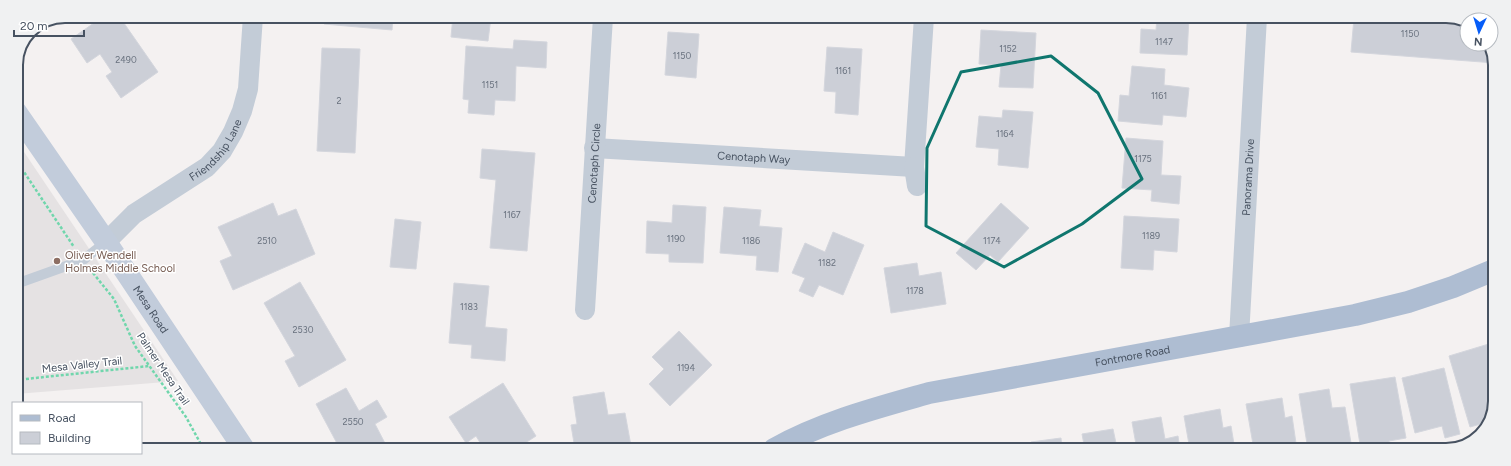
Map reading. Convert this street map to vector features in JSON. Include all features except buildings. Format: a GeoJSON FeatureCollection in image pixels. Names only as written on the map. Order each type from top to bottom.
{"type":"FeatureCollection","features":[{"type":"Feature","properties":{"kind":"main road","name":"Mesa Road"},"geometry":{"type":"LineString","coordinates":[[23,122],[106,242],[241,443]]}},
{"type":"Feature","properties":{"kind":"main road","name":"Fontmore Road"},"geometry":{"type":"LineString","coordinates":[[786,443],[826,424],[878,407],[929,393],[1355,315],[1408,302],[1453,287],[1488,272]]}},
{"type":"Feature","properties":{"kind":"street","name":"Friendship Lane"},"geometry":{"type":"LineString","coordinates":[[106,242],[134,214],[207,167],[222,151],[233,132],[242,111],[248,89],[253,23]]}},
{"type":"Feature","properties":{"kind":"street","name":"Cenotaph Circle"},"geometry":{"type":"LineString","coordinates":[[585,310],[603,23]]}},
{"type":"Feature","properties":{"kind":"street","name":"Cenotaph Way"},"geometry":{"type":"LineString","coordinates":[[594,148],[915,176],[924,23]]}},
{"type":"Feature","properties":{"kind":"street","name":"Panorama Drive"},"geometry":{"type":"LineString","coordinates":[[1239,336],[1257,23]]}},
{"type":"Feature","properties":{"kind":"lane"},"geometry":{"type":"LineString","coordinates":[[23,281],[83,260],[106,242]]}},
{"type":"Feature","properties":{"kind":"path","name":"Palmer Mesa Trail"},"geometry":{"type":"LineString","coordinates":[[23,170],[83,260],[114,299],[135,346],[186,417],[199,443]]}},
{"type":"Feature","properties":{"kind":"path","name":"Mesa Valley Trail"},"geometry":{"type":"LineString","coordinates":[[23,379],[149,366]]}},
{"type":"Feature","properties":{"kind":"highlighted area"},"geometry":{"type":"Polygon","coordinates":[[[1051,56],[1098,93],[1142,179],[1082,224],[1004,267],[926,226],[927,148],[961,72],[1051,56]]]}},
{"type":"Feature","properties":{"kind":"shaded area","name":"Oliver Wendell Holmes Middle School"},"geometry":{"type":"Polygon","coordinates":[[[23,150],[178,381],[23,393],[23,150]]]}},
{"type":"Feature","properties":{"kind":"place","name":"Oliver Wendell Holmes Middle School"},"geometry":{"type":"Point","coordinates":[57,261]}}]}
